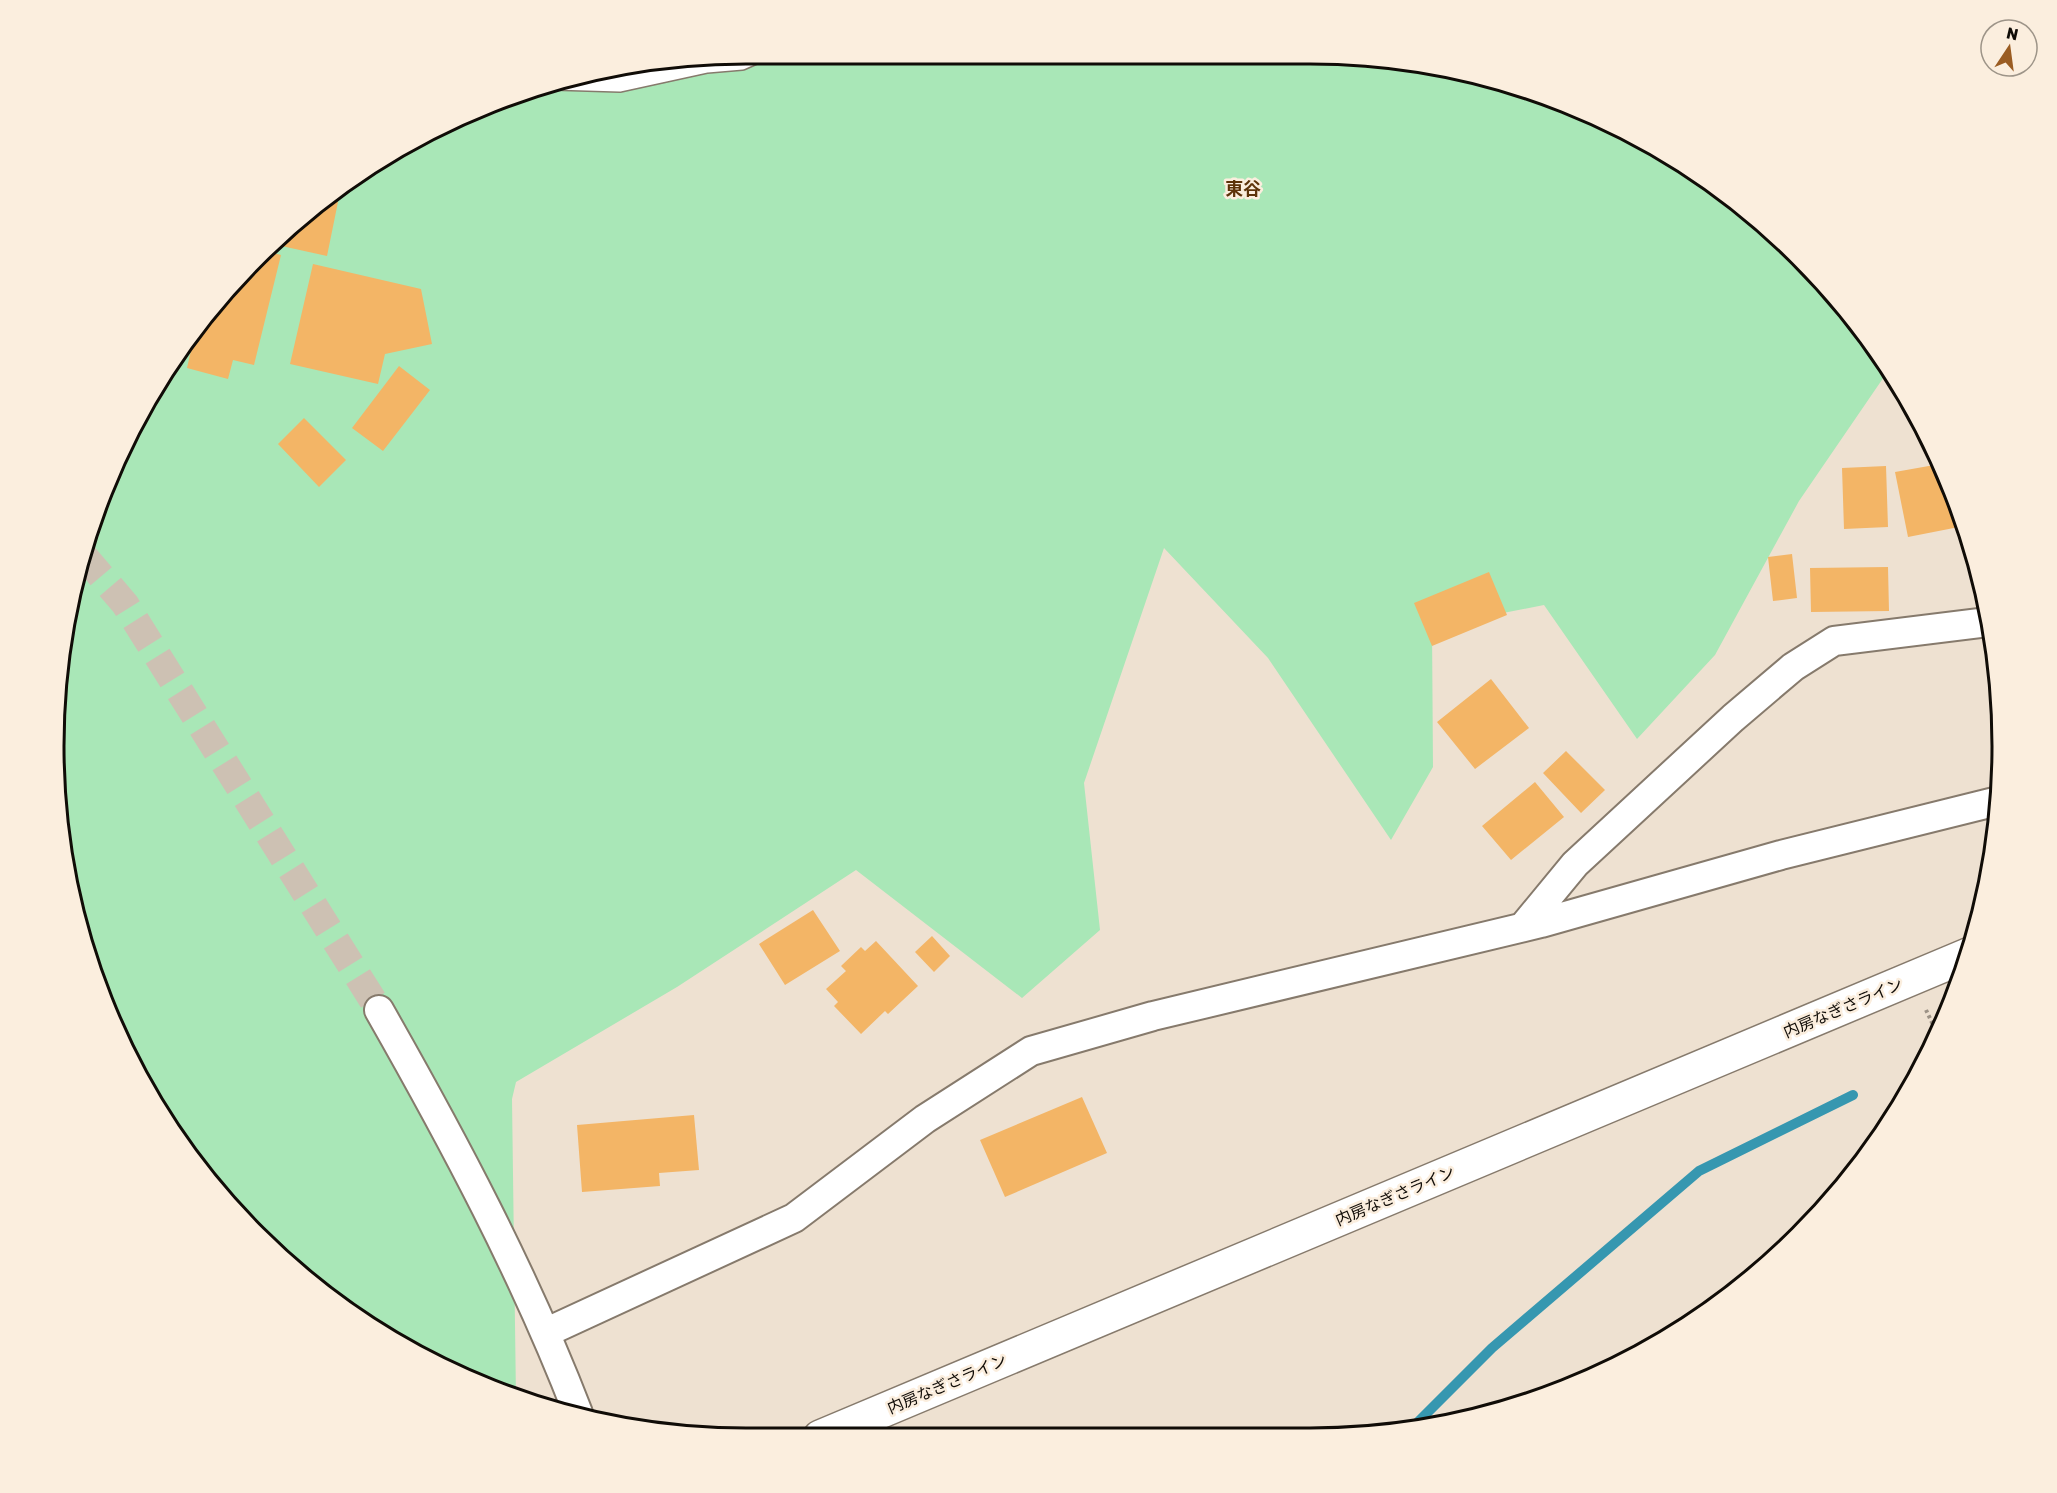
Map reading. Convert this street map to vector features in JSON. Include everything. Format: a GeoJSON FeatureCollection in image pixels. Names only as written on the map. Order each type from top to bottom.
{"type":"FeatureCollection","features":[{"type":"Feature","properties":{"kind":"highway","name":"内房なぎさライン"},"geometry":{"type":"LineString","coordinates":[[841,1428],[1958,959]]}},
{"type":"Feature","properties":{"kind":"street"},"geometry":{"type":"LineString","coordinates":[[1523,927],[1575,864],[1732,718],[1792,667],[1834,641],[1981,623]]}},
{"type":"Feature","properties":{"kind":"street"},"geometry":{"type":"LineString","coordinates":[[547,1332],[794,1218],[925,1119],[1031,1051],[1153,1016],[1523,927],[1781,855],[1990,803]]}},
{"type":"Feature","properties":{"kind":"street"},"geometry":{"type":"LineString","coordinates":[[379,1010],[441,1119],[547,1332],[575,1406]]}},
{"type":"Feature","properties":{"kind":"lane"},"geometry":{"type":"LineString","coordinates":[[591,83],[620,84],[703,66]]}},
{"type":"Feature","properties":{"kind":"green space"},"geometry":{"type":"Polygon","coordinates":[[[746,64],[1310,64],[1400,70],[1487,88],[1571,116],[1652,156],[1689,179],[1726,205],[1793,264],[1852,331],[1884,377],[1799,501],[1715,655],[1637,739],[1544,605],[1432,627],[1433,767],[1391,840],[1268,658],[1164,548],[1084,783],[1100,930],[1022,998],[856,870],[677,987],[516,1082],[512,1099],[516,1388],[486,1377],[405,1337],[331,1288],[264,1229],[205,1162],[156,1088],[116,1007],[88,923],[70,836],[64,746],[70,657],[88,570],[101,527],[116,486],[135,445],[156,405],[205,331],[264,264],[331,205],[405,156],[486,116],[527,101],[613,78],[657,70],[702,66],[746,64]]]}},
{"type":"Feature","properties":{"kind":"building"},"geometry":{"type":"Polygon","coordinates":[[[336,202],[338,202],[327,256],[283,246],[336,202]]]}},
{"type":"Feature","properties":{"kind":"building"},"geometry":{"type":"Polygon","coordinates":[[[275,254],[281,255],[254,365],[233,360],[228,379],[187,368],[191,351],[205,331],[264,264],[275,254]]]}},
{"type":"Feature","properties":{"kind":"building"},"geometry":{"type":"Polygon","coordinates":[[[313,264],[421,289],[432,344],[385,354],[378,384],[290,364],[313,264]]]}},
{"type":"Feature","properties":{"kind":"building"},"geometry":{"type":"Polygon","coordinates":[[[399,366],[430,390],[383,451],[352,428],[399,366]]]}},
{"type":"Feature","properties":{"kind":"building"},"geometry":{"type":"Polygon","coordinates":[[[304,418],[346,460],[319,487],[278,444],[304,418]]]}},
{"type":"Feature","properties":{"kind":"building"},"geometry":{"type":"Polygon","coordinates":[[[1886,466],[1888,527],[1844,529],[1842,468],[1886,466]]]}},
{"type":"Feature","properties":{"kind":"building"},"geometry":{"type":"Polygon","coordinates":[[[1932,466],[1956,528],[1908,537],[1895,472],[1932,466]]]}},
{"type":"Feature","properties":{"kind":"building"},"geometry":{"type":"Polygon","coordinates":[[[1792,554],[1797,598],[1773,601],[1768,557],[1792,554]]]}},
{"type":"Feature","properties":{"kind":"building"},"geometry":{"type":"Polygon","coordinates":[[[1888,567],[1889,611],[1811,612],[1810,568],[1888,567]]]}},
{"type":"Feature","properties":{"kind":"building"},"geometry":{"type":"Polygon","coordinates":[[[1489,572],[1507,615],[1432,646],[1414,603],[1489,572]]]}},
{"type":"Feature","properties":{"kind":"building"},"geometry":{"type":"Polygon","coordinates":[[[1491,679],[1529,728],[1475,769],[1437,722],[1491,679]]]}},
{"type":"Feature","properties":{"kind":"building"},"geometry":{"type":"Polygon","coordinates":[[[1566,751],[1605,790],[1581,813],[1543,773],[1566,751]]]}},
{"type":"Feature","properties":{"kind":"building"},"geometry":{"type":"Polygon","coordinates":[[[1535,782],[1564,817],[1511,860],[1482,826],[1535,782]]]}},
{"type":"Feature","properties":{"kind":"building"},"geometry":{"type":"Polygon","coordinates":[[[813,910],[840,951],[785,985],[759,944],[813,910]]]}},
{"type":"Feature","properties":{"kind":"building"},"geometry":{"type":"Polygon","coordinates":[[[932,936],[950,956],[934,972],[915,952],[932,936]]]}},
{"type":"Feature","properties":{"kind":"building"},"geometry":{"type":"Polygon","coordinates":[[[876,941],[918,986],[888,1014],[885,1011],[861,1034],[834,1006],[838,1002],[826,989],[846,971],[841,966],[861,947],[865,951],[876,941]]]}},
{"type":"Feature","properties":{"kind":"building"},"geometry":{"type":"Polygon","coordinates":[[[1082,1097],[1107,1153],[1005,1197],[980,1140],[1082,1097]]]}},
{"type":"Feature","properties":{"kind":"building"},"geometry":{"type":"Polygon","coordinates":[[[694,1115],[699,1170],[659,1173],[660,1186],[582,1192],[577,1125],[694,1115]]]}},
{"type":"Feature","properties":{"kind":"waterway"},"geometry":{"type":"LineString","coordinates":[[1421,1419],[1492,1348],[1699,1171],[1853,1095]]}},
{"type":"Feature","properties":{"kind":"tunnel"},"geometry":{"type":"LineString","coordinates":[[90,563],[125,604],[379,1010]]}},
{"type":"Feature","properties":{"kind":"district","name":"東谷"},"geometry":{"type":"Point","coordinates":[1243,189]}}]}
